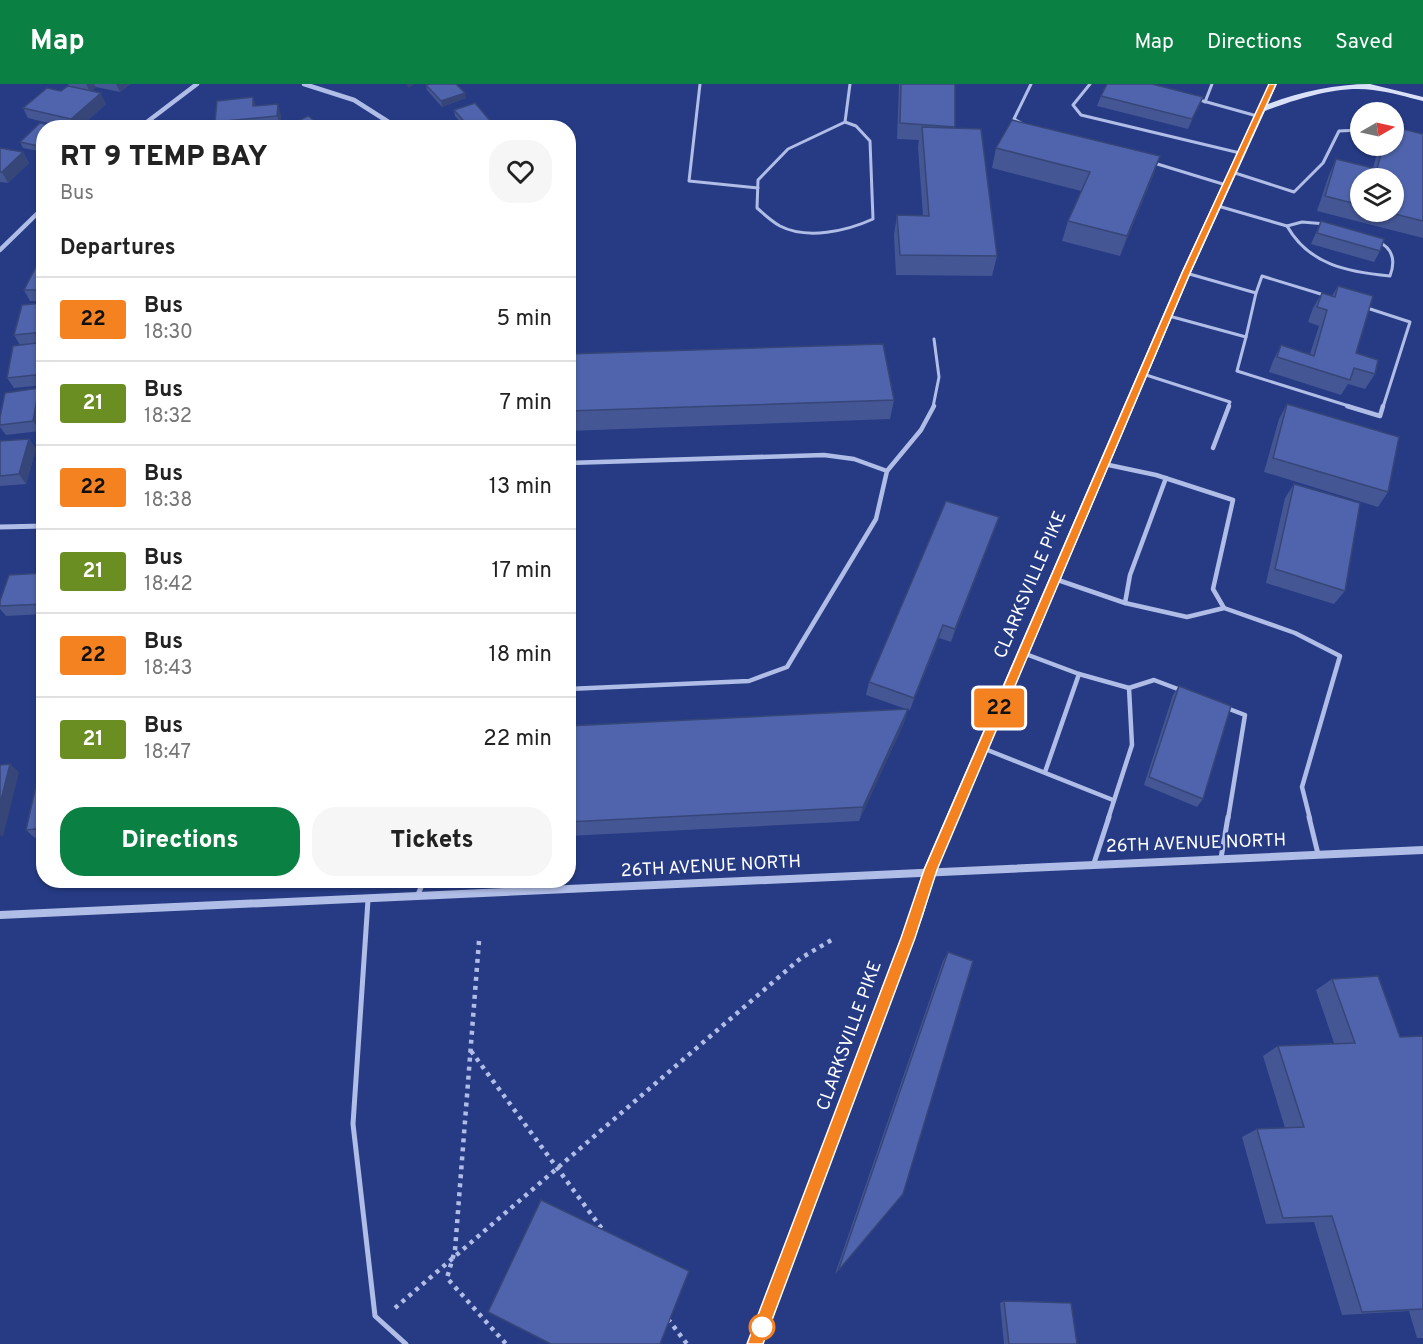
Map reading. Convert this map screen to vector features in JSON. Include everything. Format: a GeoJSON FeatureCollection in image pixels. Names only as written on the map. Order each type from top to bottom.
{"type":"FeatureCollection","features":[{"type":"Feature","properties":{"kind":"main road","name":"CLARKSVILLE PIKE"},"geometry":{"type":"LineString","coordinates":[[755,1344],[908,938],[930,870],[1186,273],[1273,84]]}},
{"type":"Feature","properties":{"kind":"main road"},"geometry":{"type":"LineString","coordinates":[[1359,84],[1423,99]]}},
{"type":"Feature","properties":{"kind":"main road"},"geometry":{"type":"LineString","coordinates":[[1259,113],[1288,99],[1334,88],[1371,87]]}},
{"type":"Feature","properties":{"kind":"street"},"geometry":{"type":"LineString","coordinates":[[150,120],[197,84]]}},
{"type":"Feature","properties":{"kind":"street"},"geometry":{"type":"LineString","coordinates":[[304,84],[354,100],[385,120]]}},
{"type":"Feature","properties":{"kind":"street"},"geometry":{"type":"LineString","coordinates":[[0,250],[36,215]]}},
{"type":"Feature","properties":{"kind":"street"},"geometry":{"type":"LineString","coordinates":[[0,527],[36,526]]}},
{"type":"Feature","properties":{"kind":"street","name":"26TH AVENUE NORTH"},"geometry":{"type":"LineString","coordinates":[[0,915],[368,900],[930,870],[1423,850]]}},
{"type":"Feature","properties":{"kind":"lane"},"geometry":{"type":"LineString","coordinates":[[700,84],[689,181],[758,188]]}},
{"type":"Feature","properties":{"kind":"lane"},"geometry":{"type":"LineString","coordinates":[[845,122],[850,84]]}},
{"type":"Feature","properties":{"kind":"lane"},"geometry":{"type":"LineString","coordinates":[[1027,127],[1014,118],[1031,84]]}},
{"type":"Feature","properties":{"kind":"lane"},"geometry":{"type":"LineString","coordinates":[[1090,84],[1073,105],[1081,115],[1240,153]]}},
{"type":"Feature","properties":{"kind":"lane"},"geometry":{"type":"LineString","coordinates":[[1205,102],[1212,84]]}},
{"type":"Feature","properties":{"kind":"lane"},"geometry":{"type":"LineString","coordinates":[[1194,99],[1259,113]]}},
{"type":"Feature","properties":{"kind":"lane"},"geometry":{"type":"LineString","coordinates":[[845,122],[855,126],[870,141],[873,219],[856,228],[827,231],[783,228],[758,208],[758,180],[788,149],[845,122]]}},
{"type":"Feature","properties":{"kind":"lane"},"geometry":{"type":"LineString","coordinates":[[1232,172],[1294,192],[1323,163],[1339,131],[1350,130]]}},
{"type":"Feature","properties":{"kind":"lane"},"geometry":{"type":"LineString","coordinates":[[1146,161],[1226,185]]}},
{"type":"Feature","properties":{"kind":"lane"},"geometry":{"type":"LineString","coordinates":[[1218,206],[1287,226],[1302,222],[1327,225]]}},
{"type":"Feature","properties":{"kind":"lane"},"geometry":{"type":"LineString","coordinates":[[1287,226],[1293,241],[1305,253],[1320,261],[1367,274],[1390,276],[1395,266],[1392,253],[1383,243],[1372,239]]}},
{"type":"Feature","properties":{"kind":"lane"},"geometry":{"type":"LineString","coordinates":[[1186,273],[1256,293]]}},
{"type":"Feature","properties":{"kind":"lane"},"geometry":{"type":"LineString","coordinates":[[1330,297],[1262,276],[1237,371],[1380,416],[1410,322],[1353,304]]}},
{"type":"Feature","properties":{"kind":"lane"},"geometry":{"type":"LineString","coordinates":[[1168,315],[1245,337]]}},
{"type":"Feature","properties":{"kind":"lane"},"geometry":{"type":"LineString","coordinates":[[576,689],[748,681],[787,667],[876,519],[887,471],[929,418],[937,400],[939,380],[934,339]]}},
{"type":"Feature","properties":{"kind":"lane"},"geometry":{"type":"LineString","coordinates":[[1143,374],[1230,402],[1213,448]]}},
{"type":"Feature","properties":{"kind":"lane"},"geometry":{"type":"LineString","coordinates":[[576,463],[824,455],[854,459],[887,471]]}},
{"type":"Feature","properties":{"kind":"lane"},"geometry":{"type":"LineString","coordinates":[[1104,464],[1166,478],[1233,500],[1213,589],[1224,608]]}},
{"type":"Feature","properties":{"kind":"lane"},"geometry":{"type":"LineString","coordinates":[[1125,603],[1130,575],[1166,478]]}},
{"type":"Feature","properties":{"kind":"lane"},"geometry":{"type":"LineString","coordinates":[[1055,579],[1125,603],[1186,617],[1224,608],[1294,633],[1340,656],[1302,787],[1318,854]]}},
{"type":"Feature","properties":{"kind":"lane"},"geometry":{"type":"LineString","coordinates":[[1023,653],[1079,674],[1130,688],[1154,680],[1194,695]]}},
{"type":"Feature","properties":{"kind":"lane"},"geometry":{"type":"LineString","coordinates":[[1045,772],[1079,674]]}},
{"type":"Feature","properties":{"kind":"lane"},"geometry":{"type":"LineString","coordinates":[[1094,863],[1132,745],[1130,688]]}},
{"type":"Feature","properties":{"kind":"lane"},"geometry":{"type":"LineString","coordinates":[[1215,703],[1245,715],[1221,858]]}},
{"type":"Feature","properties":{"kind":"lane"},"geometry":{"type":"LineString","coordinates":[[983,748],[1113,800]]}},
{"type":"Feature","properties":{"kind":"lane"},"geometry":{"type":"LineString","coordinates":[[417,897],[421,888]]}},
{"type":"Feature","properties":{"kind":"lane"},"geometry":{"type":"LineString","coordinates":[[368,900],[352,1124],[375,1316],[406,1344]]}},
{"type":"Feature","properties":{"kind":"path"},"geometry":{"type":"LineString","coordinates":[[379,1320],[451,1262],[801,958],[835,938]]}},
{"type":"Feature","properties":{"kind":"path"},"geometry":{"type":"LineString","coordinates":[[479,941],[455,1250],[447,1278],[506,1344]]}},
{"type":"Feature","properties":{"kind":"path"},"geometry":{"type":"LineString","coordinates":[[470,1050],[612,1243]]}},
{"type":"Feature","properties":{"kind":"path"},"geometry":{"type":"LineString","coordinates":[[666,1316],[687,1344]]}},
{"type":"Feature","properties":{"kind":"building"},"geometry":{"type":"Polygon","coordinates":[[[456,84],[465,93],[441,101],[426,85],[456,84]]]}},
{"type":"Feature","properties":{"kind":"building"},"geometry":{"type":"Polygon","coordinates":[[[901,84],[955,84],[955,127],[900,123],[901,84]]]}},
{"type":"Feature","properties":{"kind":"building"},"geometry":{"type":"Polygon","coordinates":[[[1107,84],[1152,84],[1203,97],[1192,119],[1101,96],[1107,84]]]}},
{"type":"Feature","properties":{"kind":"building"},"geometry":{"type":"Polygon","coordinates":[[[68,86],[101,93],[71,119],[23,108],[47,88],[61,91],[68,86]]]}},
{"type":"Feature","properties":{"kind":"building"},"geometry":{"type":"Polygon","coordinates":[[[253,97],[253,106],[278,104],[277,116],[215,120],[217,101],[253,97]]]}},
{"type":"Feature","properties":{"kind":"building"},"geometry":{"type":"Polygon","coordinates":[[[475,103],[489,120],[463,120],[454,110],[475,103]]]}},
{"type":"Feature","properties":{"kind":"building"},"geometry":{"type":"Polygon","coordinates":[[[308,116],[314,120],[300,120],[308,116]]]}},
{"type":"Feature","properties":{"kind":"building"},"geometry":{"type":"Polygon","coordinates":[[[1012,120],[1160,156],[1127,236],[1068,221],[1090,172],[996,148],[1012,120]]]}},
{"type":"Feature","properties":{"kind":"building"},"geometry":{"type":"Polygon","coordinates":[[[36,127],[36,145],[20,142],[36,127]]]}},
{"type":"Feature","properties":{"kind":"building"},"geometry":{"type":"Polygon","coordinates":[[[922,127],[981,129],[997,256],[900,255],[897,215],[929,216],[922,127]]]}},
{"type":"Feature","properties":{"kind":"building"},"geometry":{"type":"Polygon","coordinates":[[[1404,129],[1423,134],[1423,221],[1404,216],[1404,168],[1377,168],[1380,156],[1404,156],[1404,129]]]}},
{"type":"Feature","properties":{"kind":"building"},"geometry":{"type":"Polygon","coordinates":[[[0,148],[23,152],[2,172],[0,172],[0,148]]]}},
{"type":"Feature","properties":{"kind":"building"},"geometry":{"type":"Polygon","coordinates":[[[1336,159],[1373,168],[1350,168],[1350,202],[1325,196],[1336,159]]]}},
{"type":"Feature","properties":{"kind":"building"},"geometry":{"type":"Polygon","coordinates":[[[1321,221],[1384,239],[1380,251],[1317,233],[1321,221]]]}},
{"type":"Feature","properties":{"kind":"building"},"geometry":{"type":"Polygon","coordinates":[[[36,267],[36,290],[24,290],[36,267]]]}},
{"type":"Feature","properties":{"kind":"building"},"geometry":{"type":"Polygon","coordinates":[[[1338,286],[1373,296],[1356,353],[1378,360],[1375,374],[1354,368],[1350,380],[1277,357],[1281,345],[1314,356],[1327,310],[1317,307],[1322,293],[1335,297],[1338,286]]]}},
{"type":"Feature","properties":{"kind":"building"},"geometry":{"type":"Polygon","coordinates":[[[36,304],[36,333],[14,335],[22,305],[36,304]]]}},
{"type":"Feature","properties":{"kind":"building"},"geometry":{"type":"Polygon","coordinates":[[[36,343],[36,375],[7,378],[13,346],[36,343]]]}},
{"type":"Feature","properties":{"kind":"building"},"geometry":{"type":"Polygon","coordinates":[[[883,344],[894,400],[576,411],[576,354],[883,344]]]}},
{"type":"Feature","properties":{"kind":"building"},"geometry":{"type":"Polygon","coordinates":[[[36,388],[33,421],[0,425],[5,393],[36,388]]]}},
{"type":"Feature","properties":{"kind":"building"},"geometry":{"type":"Polygon","coordinates":[[[1287,404],[1399,437],[1388,492],[1273,458],[1287,404]]]}},
{"type":"Feature","properties":{"kind":"building"},"geometry":{"type":"Polygon","coordinates":[[[29,439],[19,474],[0,476],[0,441],[29,439]]]}},
{"type":"Feature","properties":{"kind":"building"},"geometry":{"type":"Polygon","coordinates":[[[1294,484],[1360,503],[1345,591],[1275,569],[1294,484]]]}},
{"type":"Feature","properties":{"kind":"building"},"geometry":{"type":"Polygon","coordinates":[[[946,501],[999,517],[955,629],[943,625],[914,698],[869,682],[946,501]]]}},
{"type":"Feature","properties":{"kind":"building"},"geometry":{"type":"Polygon","coordinates":[[[36,573],[36,604],[0,606],[9,575],[36,573]]]}},
{"type":"Feature","properties":{"kind":"building"},"geometry":{"type":"Polygon","coordinates":[[[1179,686],[1231,706],[1203,799],[1149,777],[1179,686]]]}},
{"type":"Feature","properties":{"kind":"building"},"geometry":{"type":"Polygon","coordinates":[[[908,709],[863,807],[576,822],[576,726],[908,709]]]}},
{"type":"Feature","properties":{"kind":"building"},"geometry":{"type":"Polygon","coordinates":[[[10,764],[0,804],[0,765],[10,764]]]}},
{"type":"Feature","properties":{"kind":"building"},"geometry":{"type":"Polygon","coordinates":[[[36,786],[36,829],[26,830],[36,786]]]}},
{"type":"Feature","properties":{"kind":"building"},"geometry":{"type":"Polygon","coordinates":[[[948,952],[973,961],[903,1194],[838,1271],[948,952]]]}},
{"type":"Feature","properties":{"kind":"building"},"geometry":{"type":"Polygon","coordinates":[[[1378,976],[1400,1037],[1423,1036],[1423,1309],[1362,1312],[1332,1216],[1283,1218],[1257,1129],[1304,1127],[1278,1046],[1355,1043],[1332,979],[1378,976]]]}},
{"type":"Feature","properties":{"kind":"building"},"geometry":{"type":"Polygon","coordinates":[[[541,1200],[689,1271],[660,1344],[551,1344],[488,1312],[541,1200]]]}},
{"type":"Feature","properties":{"kind":"building"},"geometry":{"type":"Polygon","coordinates":[[[1004,1301],[1071,1303],[1077,1344],[1009,1344],[1004,1301]]]}},
{"type":"Feature","properties":{"kind":"bus line","name":"22"},"geometry":{"type":"LineString","coordinates":[[755,1344],[908,938],[930,870],[1186,273],[1273,84]]}}]}
